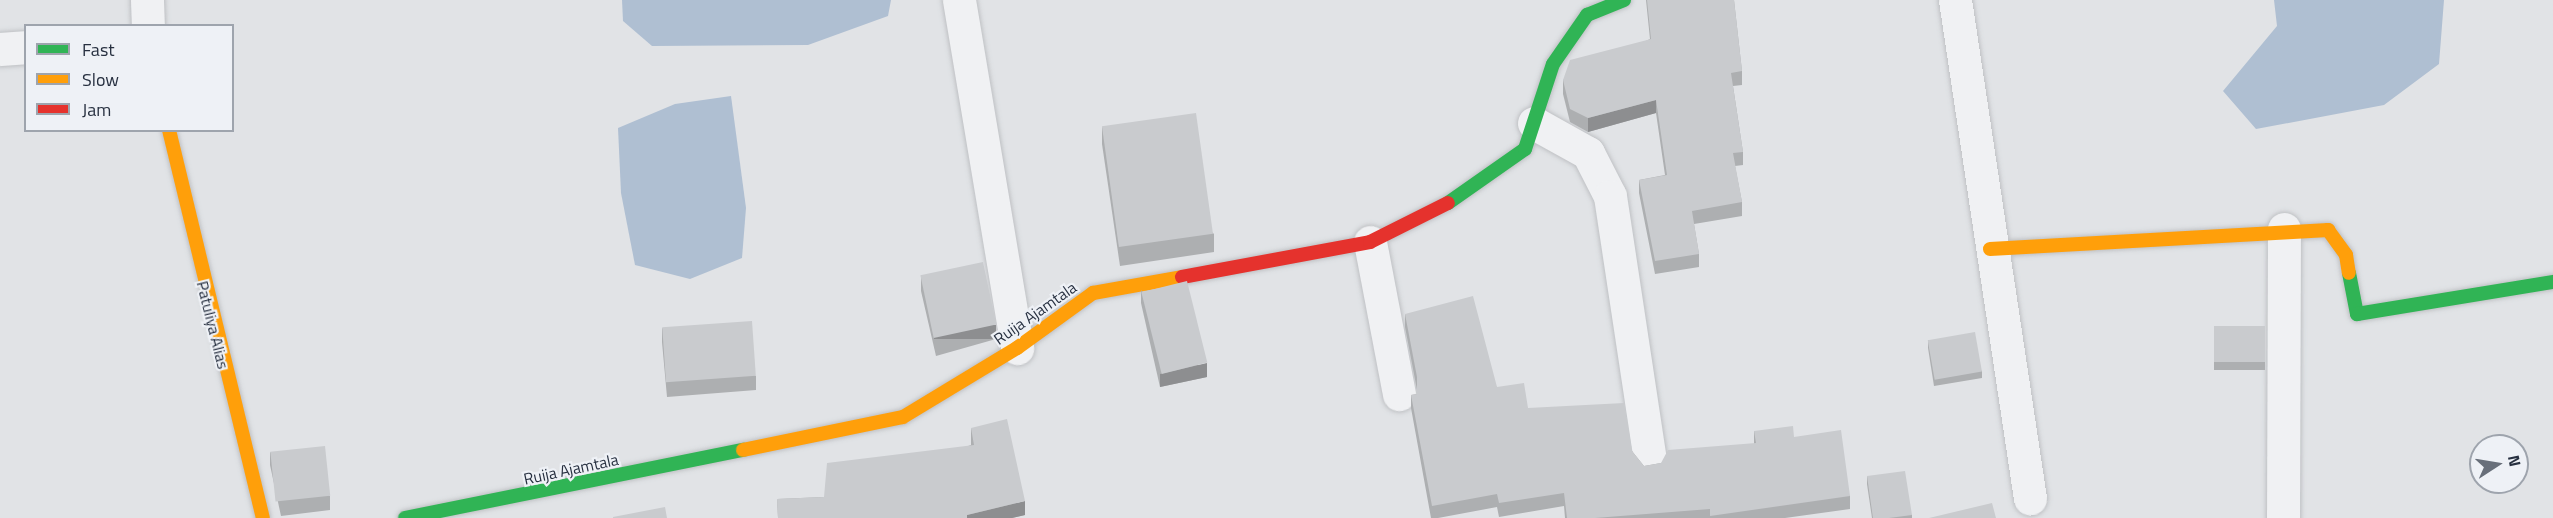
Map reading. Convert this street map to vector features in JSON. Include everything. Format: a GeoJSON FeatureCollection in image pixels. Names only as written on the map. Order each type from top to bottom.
{"type":"FeatureCollection","features":[{"type":"Feature","properties":{"kind":"street"},"geometry":{"type":"LineString","coordinates":[[147,0],[148,24]]}},
{"type":"Feature","properties":{"kind":"street"},"geometry":{"type":"LineString","coordinates":[[959,0],[1017,348]]}},
{"type":"Feature","properties":{"kind":"street","name":"Ruija Ajamtala"},"geometry":{"type":"LineString","coordinates":[[424,517],[903,417],[1017,348],[1093,293],[1370,242],[1431,215],[1526,149],[1553,64],[1587,15],[1624,0]]}},
{"type":"Feature","properties":{"kind":"street"},"geometry":{"type":"LineString","coordinates":[[1955,0],[1990,249],[2030,498]]}},
{"type":"Feature","properties":{"kind":"street"},"geometry":{"type":"LineString","coordinates":[[0,49],[24,47]]}},
{"type":"Feature","properties":{"kind":"street"},"geometry":{"type":"LineString","coordinates":[[1534,123],[1588,153],[1610,196],[1650,461]]}},
{"type":"Feature","properties":{"kind":"street","name":"Patuliya Alias"},"geometry":{"type":"LineString","coordinates":[[169,132],[263,518]]}},
{"type":"Feature","properties":{"kind":"street"},"geometry":{"type":"LineString","coordinates":[[1990,249],[2284,229],[2328,230],[2338,238],[2346,255],[2357,314],[2553,282]]}},
{"type":"Feature","properties":{"kind":"street"},"geometry":{"type":"LineString","coordinates":[[2283,518],[2284,229]]}},
{"type":"Feature","properties":{"kind":"street"},"geometry":{"type":"LineString","coordinates":[[1370,242],[1399,394]]}},
{"type":"Feature","properties":{"kind":"water"},"geometry":{"type":"Polygon","coordinates":[[[622,0],[891,0],[888,16],[808,45],[652,46],[623,21],[622,0]]]}},
{"type":"Feature","properties":{"kind":"water"},"geometry":{"type":"Polygon","coordinates":[[[2274,0],[2444,0],[2439,64],[2384,105],[2256,129],[2223,91],[2277,26],[2274,0]]]}},
{"type":"Feature","properties":{"kind":"water"},"geometry":{"type":"Polygon","coordinates":[[[731,96],[746,208],[742,258],[690,279],[635,265],[621,193],[618,128],[675,104],[731,96]]]}},
{"type":"Feature","properties":{"kind":"building"},"geometry":{"type":"Polygon","coordinates":[[[1647,0],[1734,0],[1742,71],[1731,73],[1743,152],[1733,153],[1742,202],[1692,211],[1699,254],[1655,261],[1639,180],[1667,175],[1656,100],[1588,118],[1570,109],[1563,80],[1570,60],[1651,39],[1647,0]]]}},
{"type":"Feature","properties":{"kind":"building"},"geometry":{"type":"Polygon","coordinates":[[[1196,113],[1213,234],[1119,247],[1102,126],[1196,113]]]}},
{"type":"Feature","properties":{"kind":"building"},"geometry":{"type":"Polygon","coordinates":[[[983,262],[996,325],[934,338],[920,275],[983,262]]]}},
{"type":"Feature","properties":{"kind":"building"},"geometry":{"type":"Polygon","coordinates":[[[1187,281],[1207,363],[1162,374],[1141,292],[1187,281]]]}},
{"type":"Feature","properties":{"kind":"building"},"geometry":{"type":"Polygon","coordinates":[[[1473,296],[1497,387],[1524,383],[1528,408],[1624,403],[1632,451],[1644,466],[1661,463],[1668,450],[1756,443],[1754,431],[1793,426],[1794,437],[1841,430],[1850,496],[1710,516],[1710,509],[1567,518],[1564,493],[1499,503],[1497,494],[1432,506],[1411,395],[1417,394],[1417,377],[1405,314],[1473,296]]]}},
{"type":"Feature","properties":{"kind":"building"},"geometry":{"type":"Polygon","coordinates":[[[752,321],[756,376],[666,382],[662,327],[752,321]]]}},
{"type":"Feature","properties":{"kind":"building"},"geometry":{"type":"Polygon","coordinates":[[[2214,326],[2265,326],[2265,362],[2214,362],[2214,326]]]}},
{"type":"Feature","properties":{"kind":"building"},"geometry":{"type":"Polygon","coordinates":[[[1975,332],[1982,371],[1935,380],[1928,340],[1975,332]]]}},
{"type":"Feature","properties":{"kind":"building"},"geometry":{"type":"Polygon","coordinates":[[[1007,419],[1025,501],[967,515],[967,518],[778,518],[777,499],[824,497],[827,463],[974,445],[971,428],[1007,419]]]}},
{"type":"Feature","properties":{"kind":"building"},"geometry":{"type":"Polygon","coordinates":[[[325,446],[330,496],[276,501],[270,452],[325,446]]]}},
{"type":"Feature","properties":{"kind":"building"},"geometry":{"type":"Polygon","coordinates":[[[1905,471],[1912,515],[1873,518],[1867,476],[1905,471]]]}},
{"type":"Feature","properties":{"kind":"building"},"geometry":{"type":"Polygon","coordinates":[[[1992,503],[1996,518],[1929,518],[1992,503]]]}},
{"type":"Feature","properties":{"kind":"building"},"geometry":{"type":"Polygon","coordinates":[[[665,507],[667,518],[613,518],[613,517],[665,507]]]}},
{"type":"Feature","properties":{"kind":"traffic: fast"},"geometry":{"type":"LineString","coordinates":[[1448,203],[1525,149],[1553,64],[1587,15],[1624,0]]}},
{"type":"Feature","properties":{"kind":"traffic: fast"},"geometry":{"type":"LineString","coordinates":[[2349,273],[2357,314],[2553,282]]}},
{"type":"Feature","properties":{"kind":"traffic: fast"},"geometry":{"type":"LineString","coordinates":[[405,518],[743,450]]}},
{"type":"Feature","properties":{"kind":"traffic: slow"},"geometry":{"type":"LineString","coordinates":[[169,132],[263,518]]}},
{"type":"Feature","properties":{"kind":"traffic: slow"},"geometry":{"type":"LineString","coordinates":[[1990,249],[2328,230],[2346,255],[2349,273]]}},
{"type":"Feature","properties":{"kind":"traffic: slow"},"geometry":{"type":"LineString","coordinates":[[743,450],[903,417],[1017,348],[1093,293],[1182,277]]}},
{"type":"Feature","properties":{"kind":"traffic: jam"},"geometry":{"type":"LineString","coordinates":[[1182,277],[1370,242],[1448,203]]}}]}
